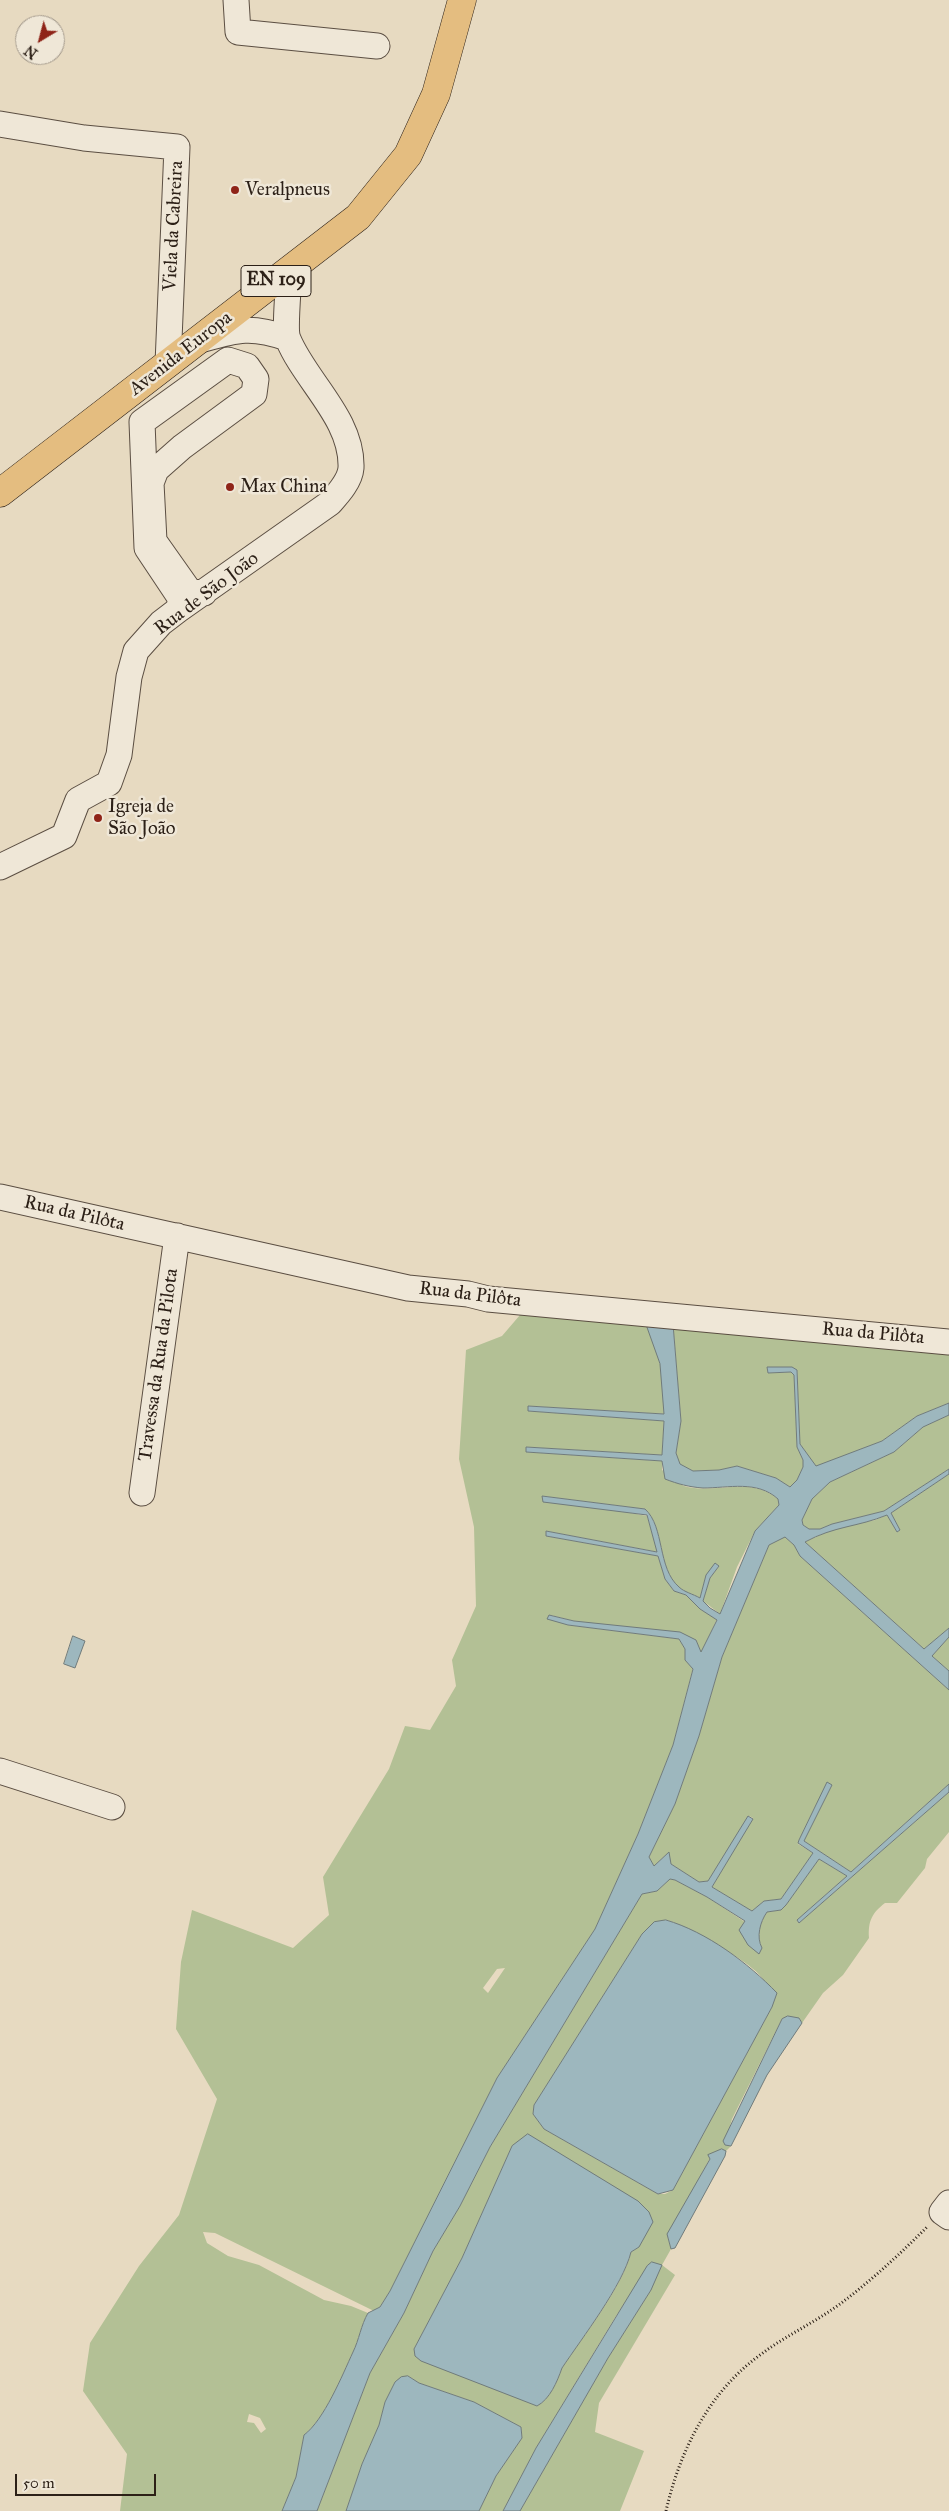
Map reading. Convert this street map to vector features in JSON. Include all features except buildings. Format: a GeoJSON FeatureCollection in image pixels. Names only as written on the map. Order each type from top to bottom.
{"type":"FeatureCollection","features":[{"type":"Feature","properties":{"kind":"main road","name":"Avenida Europa"},"geometry":{"type":"LineString","coordinates":[[0,493],[358,218],[408,155],[436,94],[462,0]]}},
{"type":"Feature","properties":{"kind":"street"},"geometry":{"type":"LineString","coordinates":[[236,0],[238,32],[377,46]]}},
{"type":"Feature","properties":{"kind":"street","name":"Viela da Cabreira"},"geometry":{"type":"LineString","coordinates":[[0,124],[84,138],[177,147],[168,364]]}},
{"type":"Feature","properties":{"kind":"street"},"geometry":{"type":"LineString","coordinates":[[199,340],[240,329],[263,329],[287,338],[289,271]]}},
{"type":"Feature","properties":{"kind":"street","name":"Rua de São João"},"geometry":{"type":"LineString","coordinates":[[0,867],[64,836],[78,800],[109,783],[119,755],[129,677],[136,651],[161,623],[330,503],[342,489],[351,469],[348,448],[340,425],[287,338]]}},
{"type":"Feature","properties":{"kind":"street"},"geometry":{"type":"LineString","coordinates":[[178,610],[181,598],[146,548],[142,422],[228,360],[247,366],[256,379],[254,394],[182,447],[156,470],[151,483],[154,541],[190,592],[204,593]]}},
{"type":"Feature","properties":{"kind":"street","name":"Rua da Pilôta"},"geometry":{"type":"LineString","coordinates":[[0,1196],[408,1288],[498,1300],[949,1342]]}},
{"type":"Feature","properties":{"kind":"street","name":"Travessa da Rua da Pilota"},"geometry":{"type":"LineString","coordinates":[[142,1493],[177,1236]]}},
{"type":"Feature","properties":{"kind":"street"},"geometry":{"type":"LineString","coordinates":[[0,1771],[112,1807]]}},
{"type":"Feature","properties":{"kind":"path"},"geometry":{"type":"LineString","coordinates":[[666,2511],[673,2480],[694,2431],[714,2400],[736,2374],[784,2338],[840,2304],[888,2264],[947,2210]]}},
{"type":"Feature","properties":{"kind":"green space"},"geometry":{"type":"Polygon","coordinates":[[[526,1308],[644,1318],[653,1341],[663,1377],[665,1414],[529,1406],[528,1411],[664,1421],[662,1455],[526,1447],[526,1452],[662,1461],[662,1470],[684,1486],[696,1488],[756,1488],[778,1499],[779,1505],[755,1531],[737,1567],[720,1614],[703,1601],[710,1578],[719,1566],[706,1575],[700,1598],[681,1589],[672,1579],[667,1569],[656,1526],[645,1509],[542,1496],[647,1516],[658,1552],[546,1531],[546,1536],[658,1556],[665,1579],[674,1591],[686,1595],[700,1609],[717,1619],[701,1653],[696,1640],[574,1621],[550,1615],[568,1625],[679,1639],[685,1649],[685,1660],[693,1668],[673,1745],[638,1834],[595,1929],[497,2078],[390,2291],[380,2307],[374,2311],[215,2233],[203,2232],[207,2243],[228,2256],[259,2265],[324,2300],[351,2306],[368,2313],[344,2373],[332,2397],[319,2419],[304,2435],[296,2477],[282,2511],[120,2511],[127,2454],[83,2391],[90,2343],[139,2266],[179,2215],[217,2099],[176,2029],[181,1962],[192,1910],[293,1948],[329,1915],[323,1877],[389,1769],[405,1726],[430,1730],[456,1686],[452,1660],[476,1606],[474,1527],[459,1459],[466,1350],[502,1336],[526,1308]],[[505,1968],[497,1969],[483,1988],[488,1993],[505,1968]],[[249,2414],[247,2422],[254,2423],[261,2433],[266,2429],[260,2418],[249,2414]]]}},
{"type":"Feature","properties":{"kind":"green space"},"geometry":{"type":"Polygon","coordinates":[[[673,1324],[949,1348],[949,1403],[917,1416],[882,1441],[816,1467],[800,1444],[797,1370],[767,1367],[768,1373],[791,1372],[794,1374],[797,1447],[803,1460],[803,1467],[797,1480],[790,1487],[776,1478],[737,1466],[719,1470],[693,1471],[680,1465],[676,1453],[681,1421],[673,1324]]]}},
{"type":"Feature","properties":{"kind":"green space"},"geometry":{"type":"Polygon","coordinates":[[[949,1415],[949,1469],[884,1511],[832,1524],[820,1529],[809,1529],[803,1525],[802,1520],[812,1499],[830,1482],[894,1452],[923,1427],[949,1415]]]}},
{"type":"Feature","properties":{"kind":"green space"},"geometry":{"type":"Polygon","coordinates":[[[949,1474],[949,1628],[924,1649],[805,1542],[835,1528],[875,1520],[887,1515],[897,1532],[900,1530],[891,1513],[949,1474]]]}},
{"type":"Feature","properties":{"kind":"green space"},"geometry":{"type":"Polygon","coordinates":[[[784,1536],[794,1545],[800,1556],[949,1690],[949,1784],[851,1872],[804,1841],[832,1785],[816,1805],[799,1840],[798,1844],[813,1853],[781,1899],[764,1901],[752,1911],[712,1887],[753,1818],[749,1816],[708,1881],[699,1882],[671,1864],[668,1853],[654,1866],[649,1857],[675,1804],[699,1736],[722,1657],[769,1545],[784,1536]]]}},
{"type":"Feature","properties":{"kind":"green space"},"geometry":{"type":"Polygon","coordinates":[[[949,1637],[949,1671],[932,1656],[949,1637]]]}},
{"type":"Feature","properties":{"kind":"green space"},"geometry":{"type":"Polygon","coordinates":[[[949,1792],[949,1832],[927,1859],[925,1868],[897,1903],[885,1903],[877,1910],[870,1922],[869,1938],[843,1975],[823,1993],[802,2023],[799,2018],[782,2019],[732,2119],[725,2145],[731,2146],[726,2151],[722,2149],[710,2158],[668,2238],[671,2249],[662,2265],[675,2275],[599,2403],[595,2432],[644,2451],[620,2511],[520,2511],[608,2358],[651,2290],[629,2297],[616,2316],[536,2448],[503,2511],[479,2511],[496,2476],[522,2438],[521,2427],[474,2402],[419,2383],[408,2376],[395,2382],[385,2402],[379,2425],[362,2464],[346,2511],[317,2511],[370,2373],[404,2313],[433,2251],[460,2206],[490,2147],[642,1894],[657,1891],[670,1879],[675,1880],[707,1897],[745,1922],[762,1948],[759,1939],[760,1930],[762,1920],[767,1912],[781,1910],[786,1905],[819,1859],[847,1876],[797,1920],[799,1923],[949,1792]],[[666,1920],[642,1934],[534,2105],[533,2114],[544,2129],[658,2194],[665,2194],[673,2190],[772,2007],[764,1981],[756,1971],[717,1945],[688,1929],[666,1920]],[[512,2146],[462,2258],[414,2349],[537,2406],[546,2399],[552,2390],[562,2368],[611,2295],[627,2265],[631,2252],[639,2247],[512,2146]]]}},
{"type":"Feature","properties":{"kind":"water"},"geometry":{"type":"Polygon","coordinates":[[[644,1318],[673,1324],[681,1421],[676,1453],[680,1464],[693,1471],[719,1470],[737,1466],[776,1478],[790,1487],[797,1480],[803,1467],[803,1460],[797,1447],[794,1375],[791,1372],[768,1373],[767,1367],[792,1367],[797,1370],[800,1444],[816,1466],[882,1441],[917,1416],[949,1403],[949,1415],[923,1427],[894,1452],[830,1482],[812,1499],[802,1520],[803,1525],[809,1529],[820,1529],[832,1524],[884,1511],[949,1469],[949,1474],[891,1513],[900,1530],[897,1532],[887,1515],[826,1533],[805,1542],[924,1649],[949,1628],[949,1637],[932,1656],[949,1671],[949,1690],[800,1556],[794,1545],[785,1537],[769,1545],[722,1657],[699,1736],[675,1804],[649,1857],[654,1866],[669,1852],[671,1864],[699,1882],[708,1881],[748,1816],[753,1819],[712,1887],[752,1911],[764,1901],[781,1899],[813,1853],[798,1843],[827,1782],[832,1785],[804,1841],[851,1872],[949,1784],[949,1792],[799,1923],[797,1920],[847,1876],[819,1859],[786,1905],[781,1910],[767,1912],[762,1920],[760,1930],[759,1939],[762,1948],[759,1954],[748,1945],[739,1930],[745,1921],[707,1897],[675,1880],[670,1879],[657,1891],[642,1894],[490,2147],[460,2206],[433,2251],[404,2313],[370,2373],[317,2511],[282,2511],[296,2477],[304,2435],[319,2419],[332,2397],[344,2373],[368,2313],[380,2307],[390,2291],[497,2078],[595,1929],[638,1834],[673,1745],[693,1669],[685,1660],[685,1649],[679,1639],[568,1625],[547,1619],[549,1615],[574,1621],[680,1632],[696,1640],[701,1652],[717,1620],[700,1609],[686,1595],[674,1591],[665,1579],[658,1556],[546,1536],[546,1531],[657,1552],[647,1515],[543,1502],[542,1496],[645,1509],[656,1526],[667,1569],[672,1579],[681,1589],[700,1598],[706,1575],[715,1563],[719,1566],[710,1578],[703,1601],[720,1614],[755,1531],[779,1505],[778,1499],[761,1489],[742,1486],[698,1488],[665,1479],[662,1461],[526,1452],[526,1447],[662,1455],[664,1421],[528,1411],[528,1406],[664,1414],[660,1364],[644,1318]]]}},
{"type":"Feature","properties":{"kind":"water"},"geometry":{"type":"Polygon","coordinates":[[[73,1636],[85,1641],[75,1668],[64,1664],[73,1636]]]}},
{"type":"Feature","properties":{"kind":"water"},"geometry":{"type":"Polygon","coordinates":[[[666,1920],[697,1932],[711,1940],[740,1960],[777,1993],[772,2007],[673,2190],[658,2194],[544,2129],[533,2114],[534,2105],[642,1934],[654,1922],[666,1920]]]}},
{"type":"Feature","properties":{"kind":"water"},"geometry":{"type":"Polygon","coordinates":[[[788,2016],[799,2018],[802,2023],[767,2075],[731,2146],[725,2145],[723,2141],[782,2019],[788,2016]]]}},
{"type":"Feature","properties":{"kind":"water"},"geometry":{"type":"Polygon","coordinates":[[[528,2134],[638,2201],[649,2212],[653,2222],[639,2247],[631,2252],[620,2280],[591,2327],[562,2368],[552,2390],[546,2399],[537,2406],[421,2361],[415,2356],[414,2349],[462,2258],[512,2146],[528,2134]]]}},
{"type":"Feature","properties":{"kind":"water"},"geometry":{"type":"Polygon","coordinates":[[[722,2149],[726,2151],[725,2156],[675,2248],[671,2249],[667,2234],[710,2159],[708,2155],[722,2149]]]}},
{"type":"Feature","properties":{"kind":"water"},"geometry":{"type":"Polygon","coordinates":[[[652,2262],[662,2265],[651,2290],[608,2358],[520,2511],[503,2511],[536,2448],[647,2266],[652,2262]]]}},
{"type":"Feature","properties":{"kind":"water"},"geometry":{"type":"Polygon","coordinates":[[[408,2376],[419,2383],[474,2402],[521,2427],[522,2438],[496,2476],[479,2511],[346,2511],[362,2464],[379,2425],[385,2402],[395,2382],[401,2377],[408,2376]]]}},
{"type":"Feature","properties":{"kind":"place","name":"Veralpneus"},"geometry":{"type":"Point","coordinates":[235,190]}},
{"type":"Feature","properties":{"kind":"place","name":"Max China"},"geometry":{"type":"Point","coordinates":[230,487]}},
{"type":"Feature","properties":{"kind":"place","name":"Igreja de São João"},"geometry":{"type":"Point","coordinates":[98,818]}}]}
